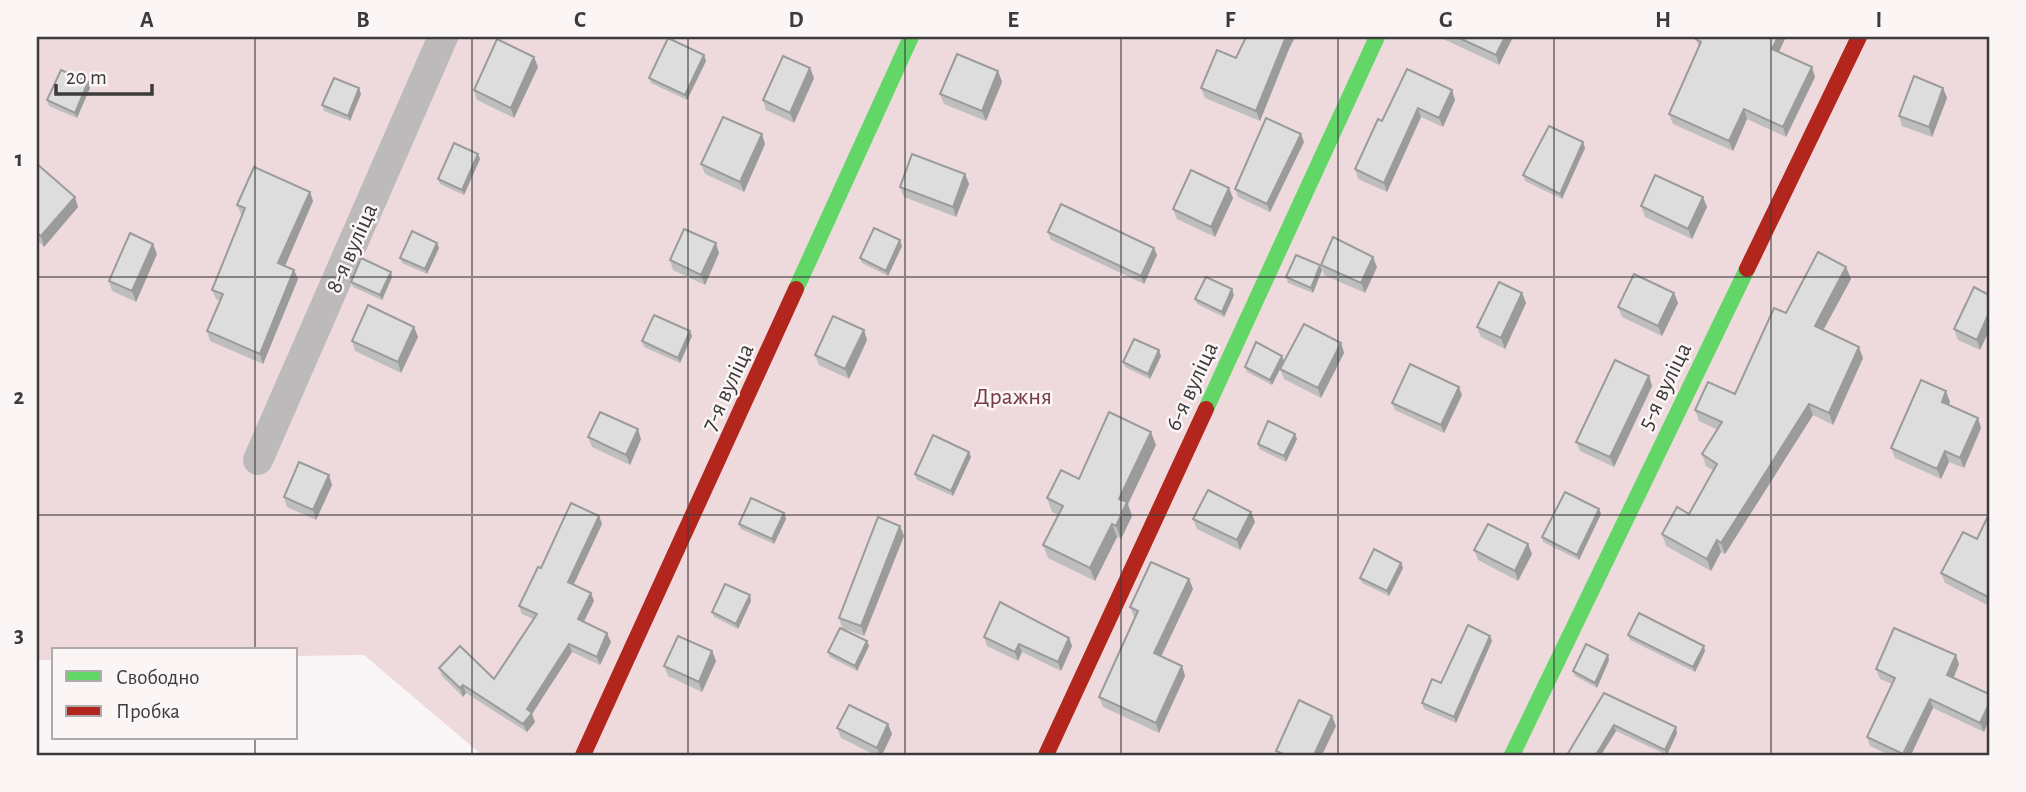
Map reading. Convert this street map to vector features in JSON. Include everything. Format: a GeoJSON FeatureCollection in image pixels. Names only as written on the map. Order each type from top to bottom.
{"type":"FeatureCollection","features":[{"type":"Feature","properties":{"kind":"street","name":"8-я вуліца"},"geometry":{"type":"LineString","coordinates":[[258,460],[443,37]]}},
{"type":"Feature","properties":{"kind":"street","name":"7-я вуліца"},"geometry":{"type":"LineString","coordinates":[[583,755],[911,37]]}},
{"type":"Feature","properties":{"kind":"street","name":"6-я вуліца"},"geometry":{"type":"LineString","coordinates":[[1046,755],[1377,37]]}},
{"type":"Feature","properties":{"kind":"street","name":"5-я вуліца"},"geometry":{"type":"LineString","coordinates":[[1511,755],[1859,37]]}},
{"type":"Feature","properties":{"kind":"green space","name":"Дражня"},"geometry":{"type":"Polygon","coordinates":[[[37,37],[1989,37],[1989,755],[482,755],[364,655],[298,656],[298,648],[52,648],[52,660],[37,660],[37,37]]]}},
{"type":"Feature","properties":{"kind":"building"},"geometry":{"type":"Polygon","coordinates":[[[1246,37],[1286,37],[1256,111],[1201,88],[1217,50],[1236,58],[1246,37]]]}},
{"type":"Feature","properties":{"kind":"building"},"geometry":{"type":"Polygon","coordinates":[[[1457,37],[1505,37],[1496,55],[1457,37]]]}},
{"type":"Feature","properties":{"kind":"building"},"geometry":{"type":"Polygon","coordinates":[[[1697,37],[1778,37],[1772,49],[1812,67],[1783,127],[1744,109],[1729,141],[1669,114],[1701,42],[1697,37]]]}},
{"type":"Feature","properties":{"kind":"building"},"geometry":{"type":"Polygon","coordinates":[[[668,38],[704,55],[685,95],[649,78],[668,38]]]}},
{"type":"Feature","properties":{"kind":"building"},"geometry":{"type":"Polygon","coordinates":[[[497,39],[534,57],[511,108],[474,90],[497,39]]]}},
{"type":"Feature","properties":{"kind":"building"},"geometry":{"type":"Polygon","coordinates":[[[957,54],[998,71],[982,111],[940,94],[957,54]]]}},
{"type":"Feature","properties":{"kind":"building"},"geometry":{"type":"Polygon","coordinates":[[[783,56],[810,68],[790,113],[763,100],[783,56]]]}},
{"type":"Feature","properties":{"kind":"building"},"geometry":{"type":"Polygon","coordinates":[[[1407,69],[1452,90],[1439,118],[1418,108],[1384,183],[1355,169],[1378,119],[1382,121],[1407,69]]]}},
{"type":"Feature","properties":{"kind":"building"},"geometry":{"type":"Polygon","coordinates":[[[61,70],[88,82],[75,113],[47,100],[61,70]]]}},
{"type":"Feature","properties":{"kind":"building"},"geometry":{"type":"Polygon","coordinates":[[[1914,76],[1943,88],[1929,127],[1899,116],[1914,76]]]}},
{"type":"Feature","properties":{"kind":"building"},"geometry":{"type":"Polygon","coordinates":[[[334,78],[359,88],[348,116],[322,105],[334,78]]]}},
{"type":"Feature","properties":{"kind":"building"},"geometry":{"type":"Polygon","coordinates":[[[723,117],[762,134],[740,182],[701,164],[723,117]]]}},
{"type":"Feature","properties":{"kind":"building"},"geometry":{"type":"Polygon","coordinates":[[[1266,118],[1301,134],[1267,204],[1235,189],[1266,118]]]}},
{"type":"Feature","properties":{"kind":"building"},"geometry":{"type":"Polygon","coordinates":[[[1549,126],[1583,142],[1560,194],[1523,175],[1549,126]]]}},
{"type":"Feature","properties":{"kind":"building"},"geometry":{"type":"Polygon","coordinates":[[[454,143],[478,154],[462,190],[438,179],[454,143]]]}},
{"type":"Feature","properties":{"kind":"building"},"geometry":{"type":"Polygon","coordinates":[[[912,154],[965,174],[953,207],[900,187],[912,154]]]}},
{"type":"Feature","properties":{"kind":"building"},"geometry":{"type":"Polygon","coordinates":[[[37,164],[75,197],[41,236],[37,233],[37,164]]]}},
{"type":"Feature","properties":{"kind":"building"},"geometry":{"type":"Polygon","coordinates":[[[254,167],[310,192],[278,263],[294,270],[260,354],[207,331],[223,294],[212,290],[245,208],[237,205],[254,167]]]}},
{"type":"Feature","properties":{"kind":"building"},"geometry":{"type":"Polygon","coordinates":[[[1191,170],[1229,188],[1211,227],[1173,209],[1191,170]]]}},
{"type":"Feature","properties":{"kind":"building"},"geometry":{"type":"Polygon","coordinates":[[[1655,175],[1703,197],[1688,229],[1641,206],[1655,175]]]}},
{"type":"Feature","properties":{"kind":"building"},"geometry":{"type":"Polygon","coordinates":[[[1061,204],[1154,248],[1141,276],[1048,232],[1061,204]]]}},
{"type":"Feature","properties":{"kind":"building"},"geometry":{"type":"Polygon","coordinates":[[[874,228],[900,240],[886,271],[860,258],[874,228]]]}},
{"type":"Feature","properties":{"kind":"building"},"geometry":{"type":"Polygon","coordinates":[[[684,229],[716,243],[701,275],[670,260],[684,229]]]}},
{"type":"Feature","properties":{"kind":"building"},"geometry":{"type":"Polygon","coordinates":[[[412,231],[437,243],[425,269],[400,258],[412,231]]]}},
{"type":"Feature","properties":{"kind":"building"},"geometry":{"type":"Polygon","coordinates":[[[130,233],[153,244],[132,291],[109,281],[130,233]]]}},
{"type":"Feature","properties":{"kind":"building"},"geometry":{"type":"Polygon","coordinates":[[[1333,237],[1373,257],[1361,283],[1321,265],[1333,237]]]}},
{"type":"Feature","properties":{"kind":"building"},"geometry":{"type":"Polygon","coordinates":[[[1818,252],[1846,267],[1815,326],[1859,347],[1829,413],[1809,404],[1721,543],[1717,540],[1707,559],[1662,534],[1677,507],[1689,514],[1717,464],[1702,454],[1722,422],[1695,410],[1708,382],[1735,394],[1774,308],[1786,313],[1818,252]]]}},
{"type":"Feature","properties":{"kind":"building"},"geometry":{"type":"Polygon","coordinates":[[[1296,255],[1320,265],[1311,288],[1286,277],[1296,255]]]}},
{"type":"Feature","properties":{"kind":"building"},"geometry":{"type":"Polygon","coordinates":[[[361,258],[391,272],[380,295],[351,282],[361,258]]]}},
{"type":"Feature","properties":{"kind":"building"},"geometry":{"type":"Polygon","coordinates":[[[1634,274],[1674,293],[1658,326],[1618,307],[1634,274]]]}},
{"type":"Feature","properties":{"kind":"building"},"geometry":{"type":"Polygon","coordinates":[[[1206,277],[1232,289],[1222,312],[1195,299],[1206,277]]]}},
{"type":"Feature","properties":{"kind":"building"},"geometry":{"type":"Polygon","coordinates":[[[1499,282],[1522,293],[1501,338],[1477,327],[1499,282]]]}},
{"type":"Feature","properties":{"kind":"building"},"geometry":{"type":"Polygon","coordinates":[[[1974,287],[1989,295],[1989,313],[1977,340],[1954,329],[1974,287]]]}},
{"type":"Feature","properties":{"kind":"building"},"geometry":{"type":"Polygon","coordinates":[[[368,305],[414,327],[398,362],[352,341],[368,305]]]}},
{"type":"Feature","properties":{"kind":"building"},"geometry":{"type":"Polygon","coordinates":[[[654,315],[690,331],[678,358],[642,341],[654,315]]]}},
{"type":"Feature","properties":{"kind":"building"},"geometry":{"type":"Polygon","coordinates":[[[833,316],[864,330],[845,369],[815,355],[833,316]]]}},
{"type":"Feature","properties":{"kind":"building"},"geometry":{"type":"Polygon","coordinates":[[[1304,324],[1341,343],[1318,388],[1280,369],[1304,324]]]}},
{"type":"Feature","properties":{"kind":"building"},"geometry":{"type":"Polygon","coordinates":[[[1134,339],[1159,350],[1148,374],[1123,362],[1134,339]]]}},
{"type":"Feature","properties":{"kind":"building"},"geometry":{"type":"Polygon","coordinates":[[[1256,342],[1282,356],[1270,380],[1245,367],[1256,342]]]}},
{"type":"Feature","properties":{"kind":"building"},"geometry":{"type":"Polygon","coordinates":[[[1615,360],[1649,376],[1610,457],[1576,442],[1615,360]]]}},
{"type":"Feature","properties":{"kind":"building"},"geometry":{"type":"Polygon","coordinates":[[[1410,364],[1459,387],[1441,425],[1392,403],[1410,364]]]}},
{"type":"Feature","properties":{"kind":"building"},"geometry":{"type":"Polygon","coordinates":[[[1921,380],[1946,391],[1942,402],[1978,418],[1960,458],[1945,451],[1937,469],[1891,448],[1921,380]]]}},
{"type":"Feature","properties":{"kind":"building"},"geometry":{"type":"Polygon","coordinates":[[[600,412],[638,429],[626,455],[588,437],[600,412]]]}},
{"type":"Feature","properties":{"kind":"building"},"geometry":{"type":"Polygon","coordinates":[[[1109,412],[1151,432],[1119,499],[1127,502],[1116,526],[1112,524],[1090,568],[1043,545],[1063,506],[1047,498],[1061,470],[1079,479],[1109,412]]]}},
{"type":"Feature","properties":{"kind":"building"},"geometry":{"type":"Polygon","coordinates":[[[1268,421],[1295,434],[1284,456],[1258,444],[1268,421]]]}},
{"type":"Feature","properties":{"kind":"building"},"geometry":{"type":"Polygon","coordinates":[[[933,435],[969,452],[951,491],[915,474],[933,435]]]}},
{"type":"Feature","properties":{"kind":"building"},"geometry":{"type":"Polygon","coordinates":[[[299,462],[329,475],[313,510],[284,497],[299,462]]]}},
{"type":"Feature","properties":{"kind":"building"},"geometry":{"type":"Polygon","coordinates":[[[1208,490],[1251,512],[1237,540],[1193,519],[1208,490]]]}},
{"type":"Feature","properties":{"kind":"building"},"geometry":{"type":"Polygon","coordinates":[[[1565,492],[1599,509],[1577,555],[1542,537],[1565,492]]]}},
{"type":"Feature","properties":{"kind":"building"},"geometry":{"type":"Polygon","coordinates":[[[751,498],[784,513],[772,539],[739,524],[751,498]]]}},
{"type":"Feature","properties":{"kind":"building"},"geometry":{"type":"Polygon","coordinates":[[[571,503],[599,516],[568,582],[591,593],[578,619],[607,633],[597,657],[569,644],[527,709],[532,713],[523,724],[463,685],[460,688],[439,668],[460,646],[494,679],[537,614],[519,606],[538,567],[541,568],[571,503]]]}},
{"type":"Feature","properties":{"kind":"building"},"geometry":{"type":"Polygon","coordinates":[[[1989,514],[1988,597],[1941,573],[1963,532],[1977,539],[1989,514]]]}},
{"type":"Feature","properties":{"kind":"building"},"geometry":{"type":"Polygon","coordinates":[[[878,517],[900,526],[861,626],[839,618],[878,517]]]}},
{"type":"Feature","properties":{"kind":"building"},"geometry":{"type":"Polygon","coordinates":[[[1488,524],[1528,544],[1515,571],[1474,550],[1488,524]]]}},
{"type":"Feature","properties":{"kind":"building"},"geometry":{"type":"Polygon","coordinates":[[[1374,549],[1401,563],[1387,591],[1360,578],[1374,549]]]}},
{"type":"Feature","properties":{"kind":"building"},"geometry":{"type":"Polygon","coordinates":[[[1151,562],[1189,579],[1154,653],[1182,666],[1156,723],[1099,697],[1138,611],[1130,607],[1151,562]]]}},
{"type":"Feature","properties":{"kind":"building"},"geometry":{"type":"Polygon","coordinates":[[[725,584],[750,595],[736,624],[712,612],[725,584]]]}},
{"type":"Feature","properties":{"kind":"building"},"geometry":{"type":"Polygon","coordinates":[[[1000,602],[1069,638],[1058,662],[1019,644],[1015,652],[984,637],[1000,602]]]}},
{"type":"Feature","properties":{"kind":"building"},"geometry":{"type":"Polygon","coordinates":[[[1639,613],[1704,646],[1693,667],[1628,635],[1639,613]]]}},
{"type":"Feature","properties":{"kind":"building"},"geometry":{"type":"Polygon","coordinates":[[[1468,625],[1490,636],[1454,717],[1422,703],[1432,679],[1441,683],[1468,625]]]}},
{"type":"Feature","properties":{"kind":"building"},"geometry":{"type":"Polygon","coordinates":[[[840,628],[867,641],[855,666],[828,652],[840,628]]]}},
{"type":"Feature","properties":{"kind":"building"},"geometry":{"type":"Polygon","coordinates":[[[1894,628],[1956,655],[1947,675],[1989,694],[1989,704],[1980,723],[1930,699],[1903,754],[1867,737],[1895,678],[1876,669],[1894,628]]]}},
{"type":"Feature","properties":{"kind":"building"},"geometry":{"type":"Polygon","coordinates":[[[678,636],[712,651],[699,682],[664,666],[678,636]]]}},
{"type":"Feature","properties":{"kind":"building"},"geometry":{"type":"Polygon","coordinates":[[[1586,644],[1608,655],[1595,683],[1573,671],[1586,644]]]}},
{"type":"Feature","properties":{"kind":"building"},"geometry":{"type":"Polygon","coordinates":[[[1604,693],[1676,727],[1665,750],[1614,725],[1596,755],[1567,755],[1604,693]]]}},
{"type":"Feature","properties":{"kind":"building"},"geometry":{"type":"Polygon","coordinates":[[[1299,700],[1332,716],[1314,755],[1286,755],[1276,751],[1299,700]]]}},
{"type":"Feature","properties":{"kind":"building"},"geometry":{"type":"Polygon","coordinates":[[[849,705],[888,724],[877,748],[837,728],[849,705]]]}},
{"type":"Feature","properties":{"kind":"traffic: fast"},"geometry":{"type":"LineString","coordinates":[[796,289],[911,37]]}},
{"type":"Feature","properties":{"kind":"traffic: fast"},"geometry":{"type":"LineString","coordinates":[[1206,409],[1377,37]]}},
{"type":"Feature","properties":{"kind":"traffic: fast"},"geometry":{"type":"LineString","coordinates":[[1512,755],[1747,269]]}},
{"type":"Feature","properties":{"kind":"traffic: jam"},"geometry":{"type":"LineString","coordinates":[[1747,269],[1859,37]]}},
{"type":"Feature","properties":{"kind":"traffic: jam"},"geometry":{"type":"LineString","coordinates":[[583,755],[796,289]]}},
{"type":"Feature","properties":{"kind":"traffic: jam"},"geometry":{"type":"LineString","coordinates":[[1046,755],[1206,409]]}}]}
